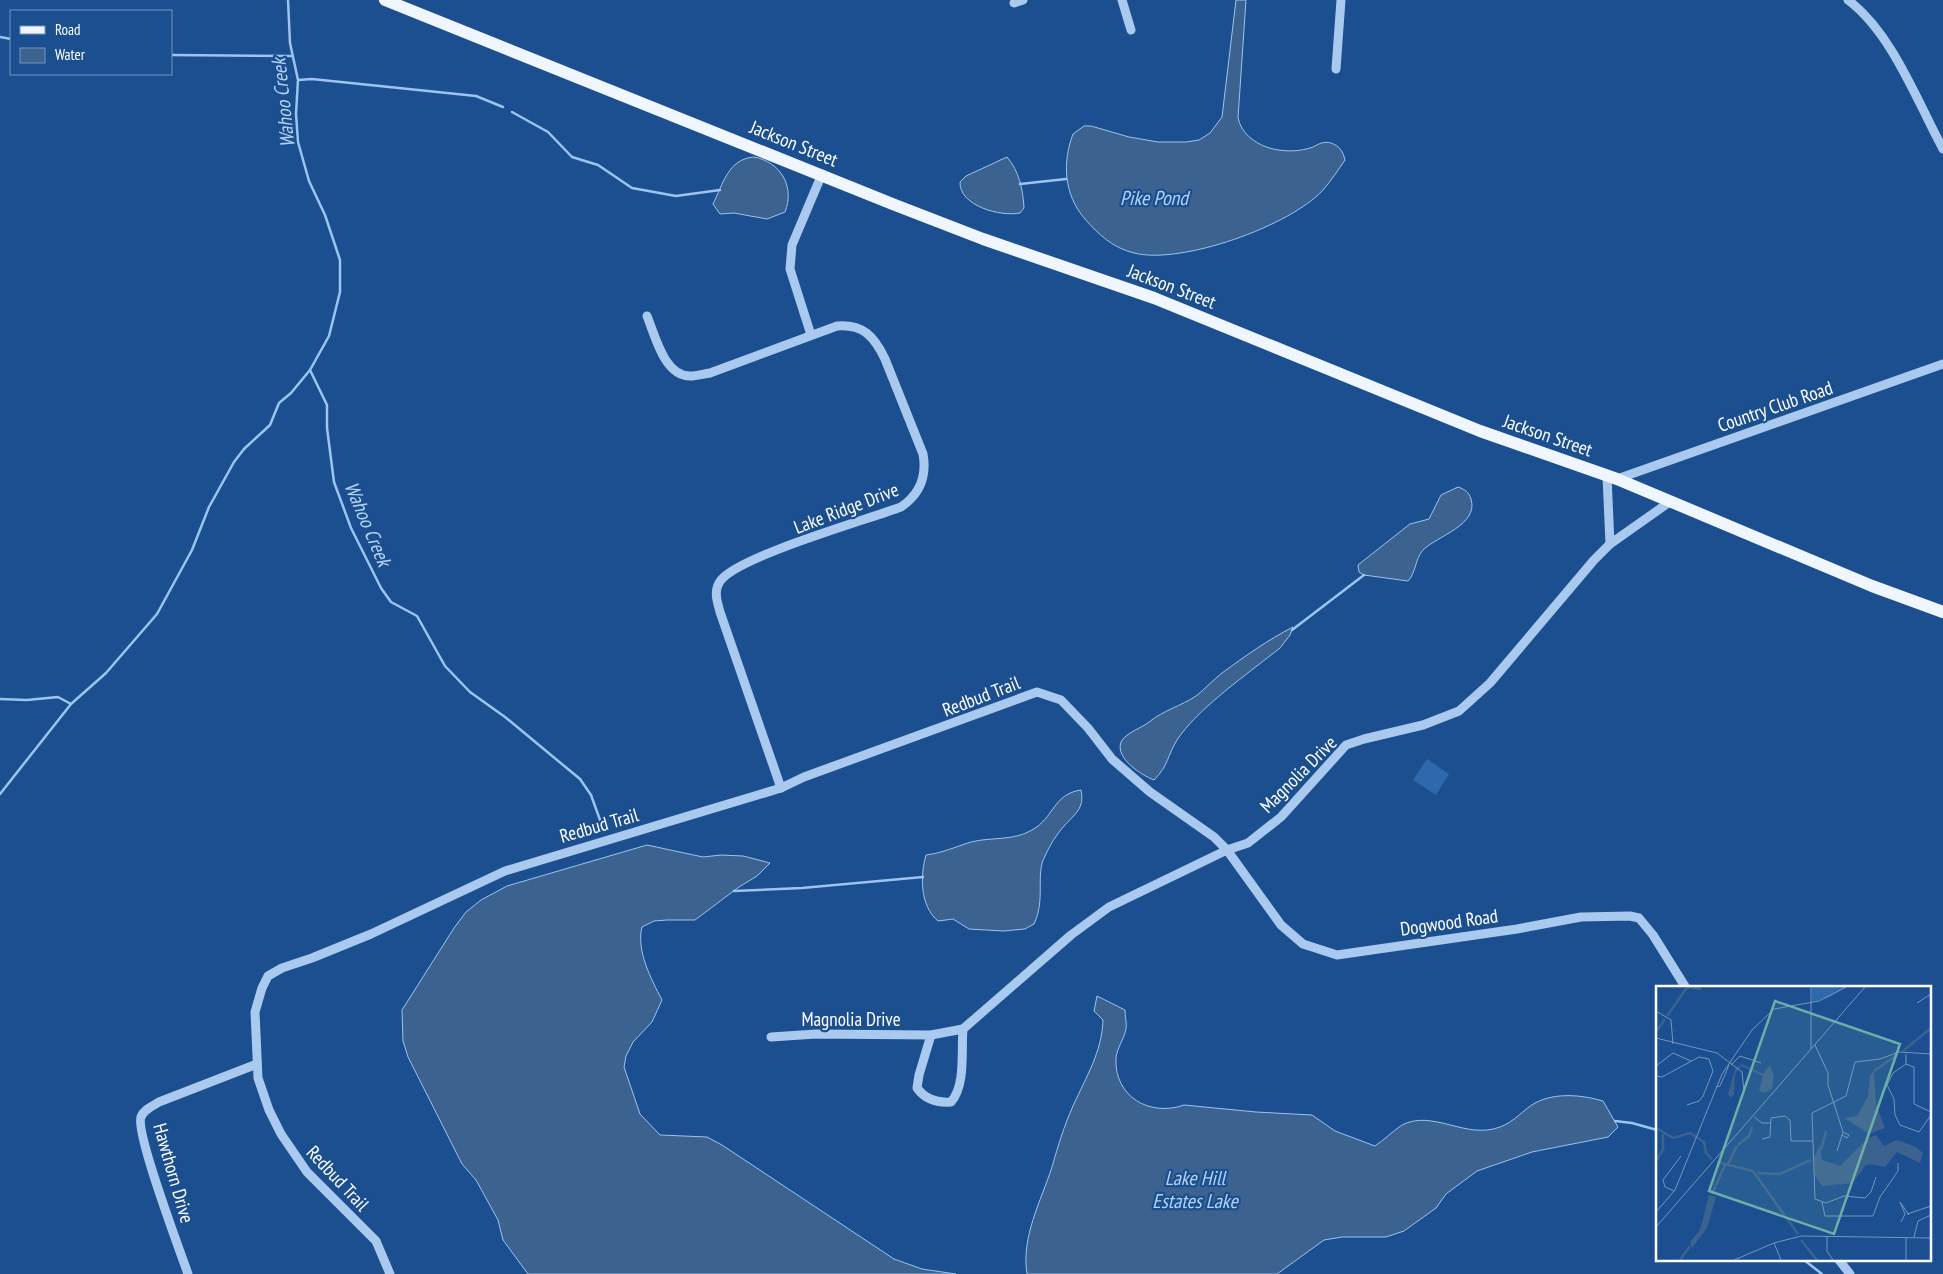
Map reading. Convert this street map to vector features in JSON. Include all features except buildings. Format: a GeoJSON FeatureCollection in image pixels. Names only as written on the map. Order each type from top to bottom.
{"type":"FeatureCollection","features":[{"type":"Feature","properties":{"kind":"main road","name":"Jackson Street"},"geometry":{"type":"LineString","coordinates":[[385,0],[983,239],[1154,298],[1480,431],[1612,478],[1872,586],[1943,612]]}},
{"type":"Feature","properties":{"kind":"street"},"geometry":{"type":"LineString","coordinates":[[1122,0],[1131,30]]}},
{"type":"Feature","properties":{"kind":"street"},"geometry":{"type":"LineString","coordinates":[[1336,69],[1341,0]]}},
{"type":"Feature","properties":{"kind":"street"},"geometry":{"type":"LineString","coordinates":[[1848,0],[1870,19],[1892,53],[1943,149]]}},
{"type":"Feature","properties":{"kind":"street"},"geometry":{"type":"LineString","coordinates":[[811,335],[790,269],[792,245],[822,174]]}},
{"type":"Feature","properties":{"kind":"street","name":"Lake Ridge Drive"},"geometry":{"type":"LineString","coordinates":[[647,316],[662,353],[675,371],[688,376],[710,373],[837,326],[851,325],[861,328],[871,337],[885,359],[923,454],[925,466],[918,491],[911,501],[901,507],[747,562],[721,580],[716,589],[720,612],[782,788]]}},
{"type":"Feature","properties":{"kind":"street","name":"Country Club Road"},"geometry":{"type":"LineString","coordinates":[[1612,478],[1943,364]]}},
{"type":"Feature","properties":{"kind":"street"},"geometry":{"type":"LineString","coordinates":[[1610,544],[1612,478]]}},
{"type":"Feature","properties":{"kind":"street","name":"Magnolia Drive"},"geometry":{"type":"LineString","coordinates":[[771,1037],[816,1034],[931,1035],[963,1029],[1071,934],[1109,907],[1226,850],[1248,843],[1281,817],[1346,745],[1442,719],[1459,711],[1473,700],[1610,544],[1670,501]]}},
{"type":"Feature","properties":{"kind":"street","name":"Redbud Trail"},"geometry":{"type":"LineString","coordinates":[[390,1274],[376,1241],[307,1172],[281,1134],[264,1100],[257,1064],[255,1012],[262,988],[272,972],[371,934],[505,871],[782,788],[804,777],[1037,692],[1060,700],[1088,728],[1112,759],[1150,792],[1214,837],[1226,850]]}},
{"type":"Feature","properties":{"kind":"street","name":"Dogwood Road"},"geometry":{"type":"LineString","coordinates":[[1226,850],[1281,925],[1302,944],[1337,955],[1451,939],[1581,917],[1630,916],[1639,918],[1653,935],[1685,986]]}},
{"type":"Feature","properties":{"kind":"street"},"geometry":{"type":"LineString","coordinates":[[931,1035],[917,1088],[928,1098],[940,1102],[951,1102],[957,1096],[961,1072],[963,1029]]}},
{"type":"Feature","properties":{"kind":"street","name":"Hawthorn Drive"},"geometry":{"type":"LineString","coordinates":[[188,1274],[148,1154],[141,1128],[141,1117],[147,1109],[159,1102],[257,1064]]}},
{"type":"Feature","properties":{"kind":"street"},"geometry":{"type":"LineString","coordinates":[[1841,1262],[1850,1274]]}},
{"type":"Feature","properties":{"kind":"shaded area"},"geometry":{"type":"Polygon","coordinates":[[[1427,759],[1449,774],[1436,795],[1413,780],[1427,759]]]}},
{"type":"Feature","properties":{"kind":"water","name":"Pike Pond"},"geometry":{"type":"Polygon","coordinates":[[[1236,0],[1246,0],[1238,118],[1242,128],[1249,137],[1258,143],[1268,148],[1279,150],[1302,150],[1328,142],[1341,150],[1345,160],[1323,190],[1307,204],[1286,217],[1234,240],[1206,248],[1154,255],[1134,253],[1119,248],[1095,230],[1078,210],[1073,200],[1069,189],[1066,167],[1069,145],[1073,134],[1084,126],[1091,126],[1129,137],[1158,142],[1186,142],[1199,140],[1210,133],[1222,117],[1236,0]]]}},
{"type":"Feature","properties":{"kind":"water"},"geometry":{"type":"Polygon","coordinates":[[[754,157],[772,164],[783,177],[787,185],[788,194],[785,212],[767,219],[734,213],[720,214],[713,204],[732,167],[738,162],[754,157]]]}},
{"type":"Feature","properties":{"kind":"water"},"geometry":{"type":"Polygon","coordinates":[[[1007,157],[1015,168],[1023,194],[1024,208],[1020,213],[1012,214],[992,211],[982,208],[966,198],[960,182],[966,176],[1007,157]]]}},
{"type":"Feature","properties":{"kind":"water"},"geometry":{"type":"Polygon","coordinates":[[[1458,487],[1466,491],[1471,499],[1472,508],[1469,516],[1455,529],[1423,550],[1408,581],[1364,575],[1359,572],[1358,565],[1410,524],[1429,519],[1441,495],[1458,487]]]}},
{"type":"Feature","properties":{"kind":"water"},"geometry":{"type":"Polygon","coordinates":[[[1293,627],[1290,635],[1280,648],[1225,691],[1186,728],[1177,740],[1163,770],[1154,780],[1136,770],[1125,760],[1120,748],[1121,742],[1126,736],[1161,714],[1196,696],[1239,660],[1293,627]]]}},
{"type":"Feature","properties":{"kind":"water"},"geometry":{"type":"Polygon","coordinates":[[[1081,790],[1082,802],[1078,810],[1061,829],[1042,863],[1038,915],[1034,924],[1025,929],[1003,931],[969,929],[953,919],[938,921],[932,915],[925,899],[922,881],[926,855],[971,842],[1018,836],[1039,825],[1065,796],[1081,790]]]}},
{"type":"Feature","properties":{"kind":"water"},"geometry":{"type":"Polygon","coordinates":[[[647,845],[703,857],[721,855],[743,856],[770,863],[757,876],[695,920],[654,921],[642,927],[641,945],[643,955],[649,974],[662,1000],[652,1022],[633,1042],[626,1056],[624,1067],[640,1114],[660,1135],[707,1137],[722,1145],[894,1259],[922,1269],[956,1274],[528,1274],[503,1240],[498,1220],[476,1180],[462,1164],[408,1057],[403,1041],[402,1010],[454,928],[466,912],[481,900],[507,886],[647,845]]]}},
{"type":"Feature","properties":{"kind":"water","name":"Lake Hill Estates Lake"},"geometry":{"type":"Polygon","coordinates":[[[1097,996],[1125,1010],[1126,1029],[1116,1058],[1117,1072],[1121,1083],[1128,1093],[1136,1101],[1147,1106],[1171,1108],[1184,1105],[1312,1115],[1335,1131],[1375,1146],[1402,1125],[1414,1121],[1426,1120],[1475,1130],[1500,1127],[1510,1122],[1535,1103],[1560,1096],[1578,1096],[1603,1101],[1618,1127],[1608,1137],[1532,1152],[1477,1171],[1446,1194],[1436,1208],[1404,1231],[1386,1237],[1342,1237],[1324,1240],[1277,1274],[1027,1274],[1027,1246],[1033,1219],[1067,1121],[1100,1043],[1103,1020],[1094,1011],[1097,996]]]}},
{"type":"Feature","properties":{"kind":"waterway"},"geometry":{"type":"LineString","coordinates":[[0,794],[71,704],[106,673],[157,614],[192,550],[209,507],[234,462],[244,449],[270,425],[279,403],[291,393],[310,370],[329,336],[340,292],[340,260],[325,215],[309,181],[298,142],[296,114],[298,80],[290,43],[288,0]]}},
{"type":"Feature","properties":{"kind":"waterway"},"geometry":{"type":"LineString","coordinates":[[0,37],[10,39]]}},
{"type":"Feature","properties":{"kind":"waterway"},"geometry":{"type":"LineString","coordinates":[[172,55],[292,56]]}},
{"type":"Feature","properties":{"kind":"waterway"},"geometry":{"type":"LineString","coordinates":[[298,80],[312,79],[476,96],[503,107]]}},
{"type":"Feature","properties":{"kind":"waterway"},"geometry":{"type":"LineString","coordinates":[[512,112],[548,132],[572,157],[598,165],[632,188],[676,196],[720,190]]}},
{"type":"Feature","properties":{"kind":"waterway"},"geometry":{"type":"LineString","coordinates":[[1020,184],[1066,179]]}},
{"type":"Feature","properties":{"kind":"waterway","name":"Wahoo Creek"},"geometry":{"type":"LineString","coordinates":[[310,370],[327,405],[327,428],[334,482],[351,528],[381,588],[391,602],[417,616],[445,666],[470,692],[505,717],[580,779],[591,795],[604,831]]}},
{"type":"Feature","properties":{"kind":"waterway"},"geometry":{"type":"LineString","coordinates":[[1292,630],[1364,575]]}},
{"type":"Feature","properties":{"kind":"waterway"},"geometry":{"type":"LineString","coordinates":[[0,699],[27,700],[58,697],[71,704]]}},
{"type":"Feature","properties":{"kind":"waterway"},"geometry":{"type":"LineString","coordinates":[[734,891],[802,888],[923,877]]}},
{"type":"Feature","properties":{"kind":"waterway"},"geometry":{"type":"LineString","coordinates":[[1615,1121],[1632,1123],[1656,1130]]}},
{"type":"Feature","properties":{"kind":"waterway"},"geometry":{"type":"LineString","coordinates":[[1807,1262],[1822,1274]]}}]}
